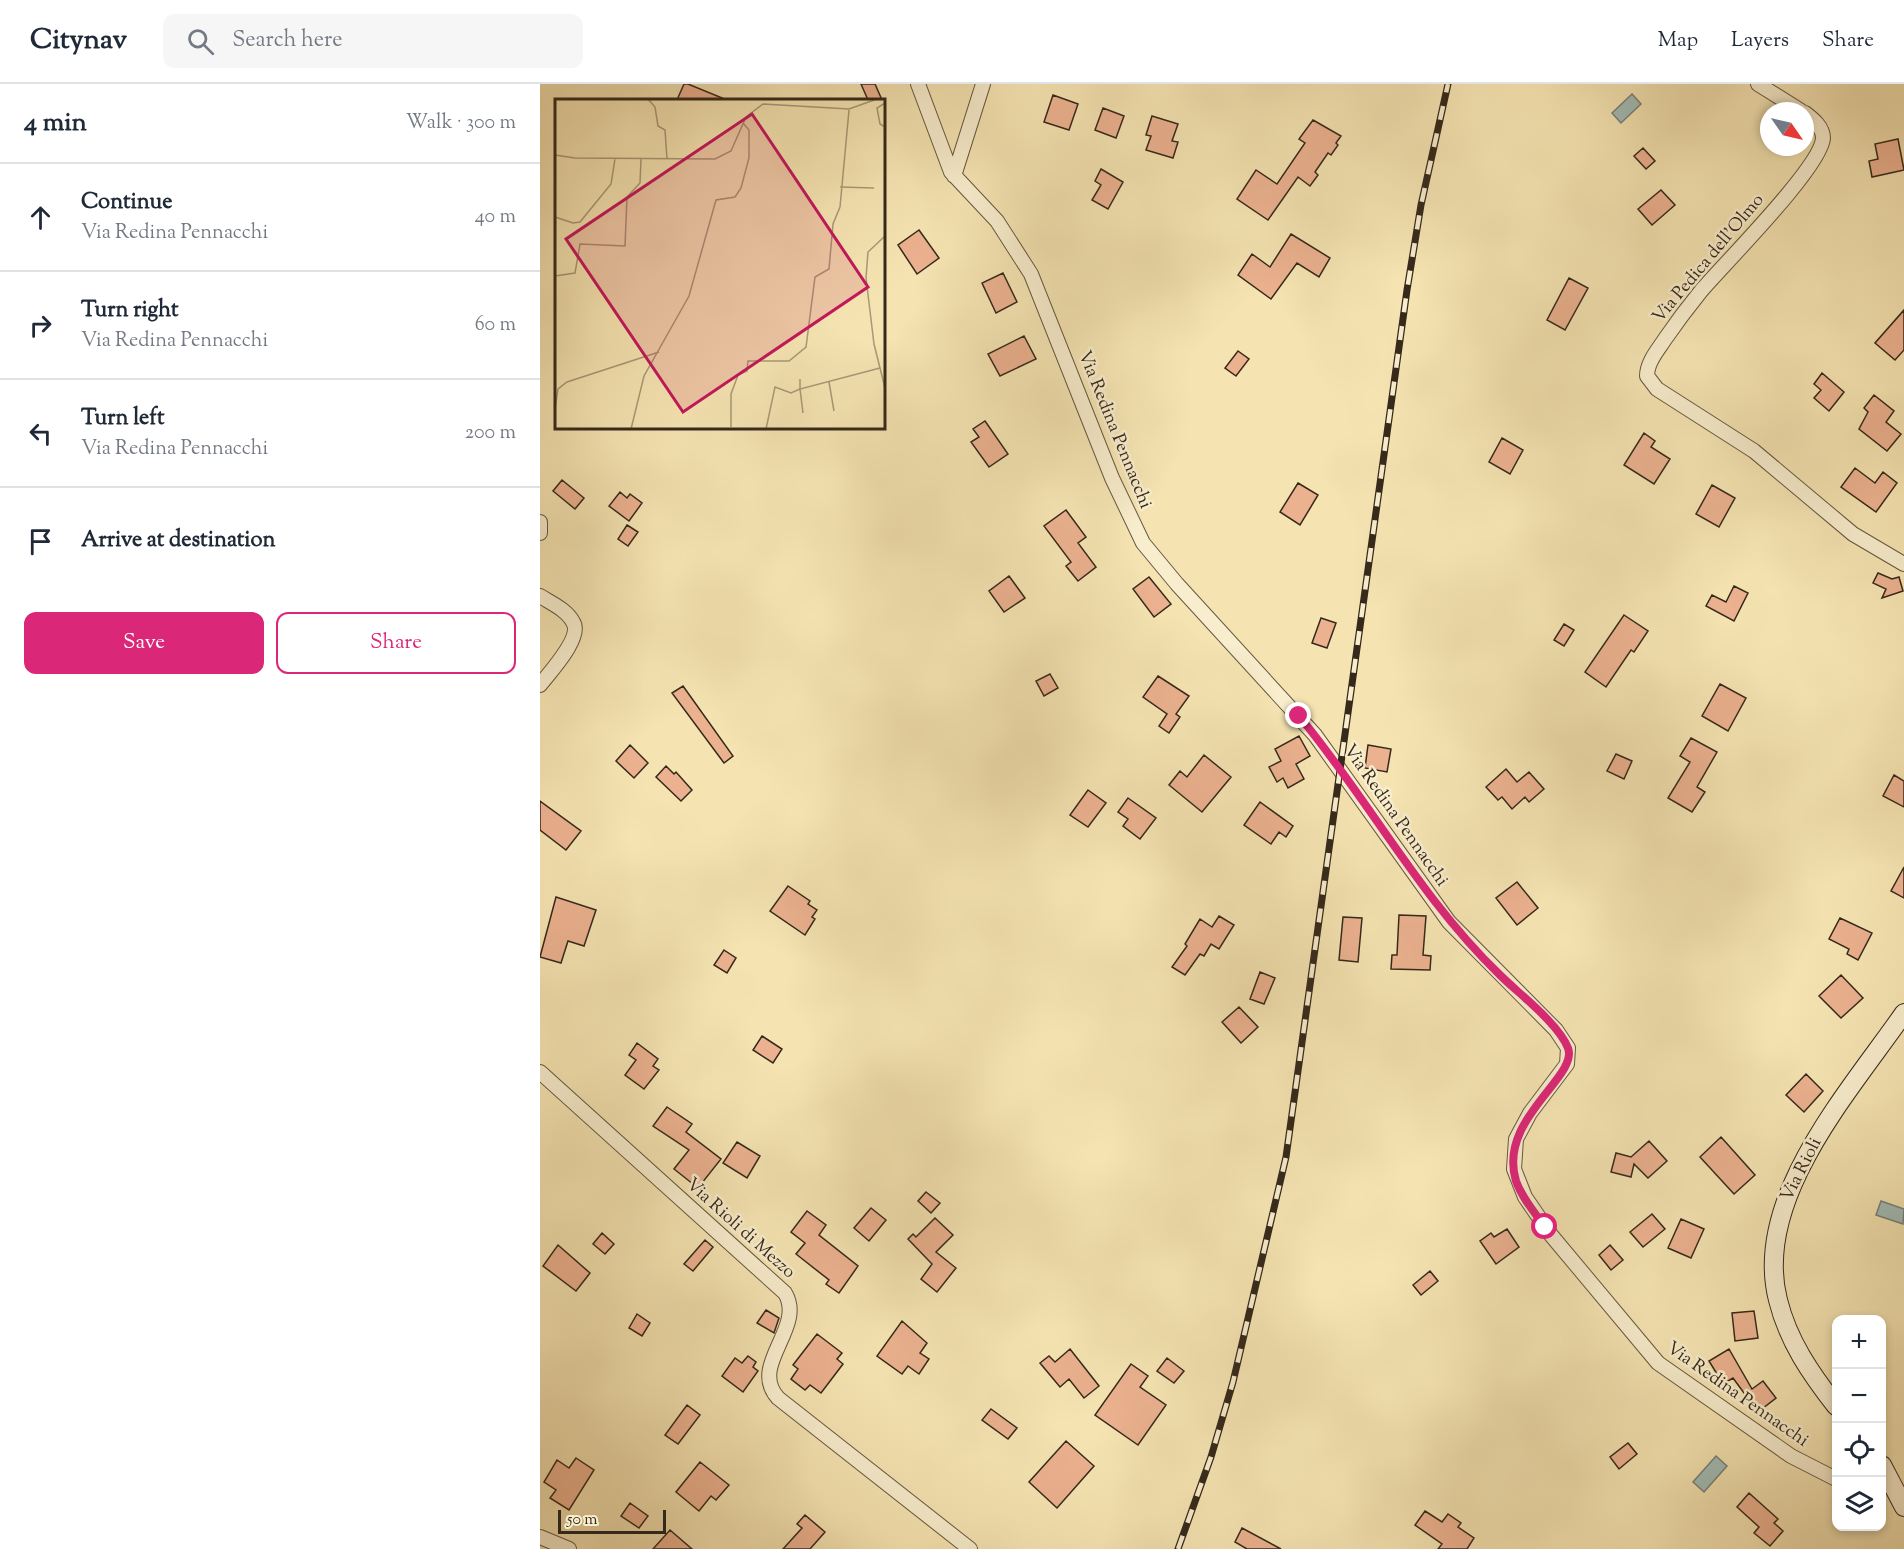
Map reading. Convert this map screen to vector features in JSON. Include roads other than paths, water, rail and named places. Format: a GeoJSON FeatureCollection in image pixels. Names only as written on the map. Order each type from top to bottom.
{"type":"FeatureCollection","features":[{"type":"Feature","properties":{"kind":"main road","name":"Via Rioli"},"geometry":{"type":"LineString","coordinates":[[1832,1401],[1801,1358],[1782,1316],[1774,1279],[1777,1231],[1787,1194],[1807,1155],[1904,1013]]}},
{"type":"Feature","properties":{"kind":"main road"},"geometry":{"type":"LineString","coordinates":[[1886,1475],[1904,1507]]}},
{"type":"Feature","properties":{"kind":"street","name":"Via Redina Pennacchi"},"geometry":{"type":"LineString","coordinates":[[918,84],[945,162],[954,176],[997,221],[1027,265],[1046,306],[1112,478],[1143,543],[1198,608],[1315,735],[1445,917],[1477,953],[1550,1024],[1565,1042],[1569,1051],[1567,1064],[1530,1113],[1514,1145],[1516,1181],[1535,1212],[1658,1363],[1791,1456],[1832,1477]]}},
{"type":"Feature","properties":{"kind":"street"},"geometry":{"type":"LineString","coordinates":[[954,176],[982,84]]}},
{"type":"Feature","properties":{"kind":"street","name":"Via Pedica dell'Olmo"},"geometry":{"type":"LineString","coordinates":[[1758,84],[1787,102]]}},
{"type":"Feature","properties":{"kind":"street","name":"Via Pedica dell'Olmo"},"geometry":{"type":"LineString","coordinates":[[1814,121],[1822,133],[1822,144],[1816,156],[1774,209],[1693,300],[1654,357],[1647,376],[1657,389],[1762,457],[1848,530],[1904,564]]}},
{"type":"Feature","properties":{"kind":"street"},"geometry":{"type":"LineString","coordinates":[[540,522],[540,533]]}},
{"type":"Feature","properties":{"kind":"street"},"geometry":{"type":"LineString","coordinates":[[540,596],[571,618],[576,630],[573,640],[540,685]]}},
{"type":"Feature","properties":{"kind":"street","name":"Via Rioli di Mezzo"},"geometry":{"type":"LineString","coordinates":[[540,1072],[785,1293],[791,1306],[791,1317],[770,1371],[771,1388],[778,1398],[970,1549]]}},
{"type":"Feature","properties":{"kind":"street"},"geometry":{"type":"LineString","coordinates":[[540,1537],[569,1549]]}},
{"type":"Feature","properties":{"kind":"water"},"geometry":{"type":"Polygon","coordinates":[[[1632,94],[1641,104],[1621,123],[1612,113],[1632,94]]]}},
{"type":"Feature","properties":{"kind":"water"},"geometry":{"type":"Polygon","coordinates":[[[1881,1201],[1904,1209],[1903,1224],[1876,1215],[1881,1201]]]}},
{"type":"Feature","properties":{"kind":"water"},"geometry":{"type":"Polygon","coordinates":[[[1716,1456],[1727,1466],[1704,1492],[1693,1482],[1716,1456]]]}},
{"type":"Feature","properties":{"kind":"railway"},"geometry":{"type":"LineString","coordinates":[[1178,1549],[1211,1457],[1233,1382],[1286,1157],[1407,290],[1421,205],[1448,84]]}}]}
